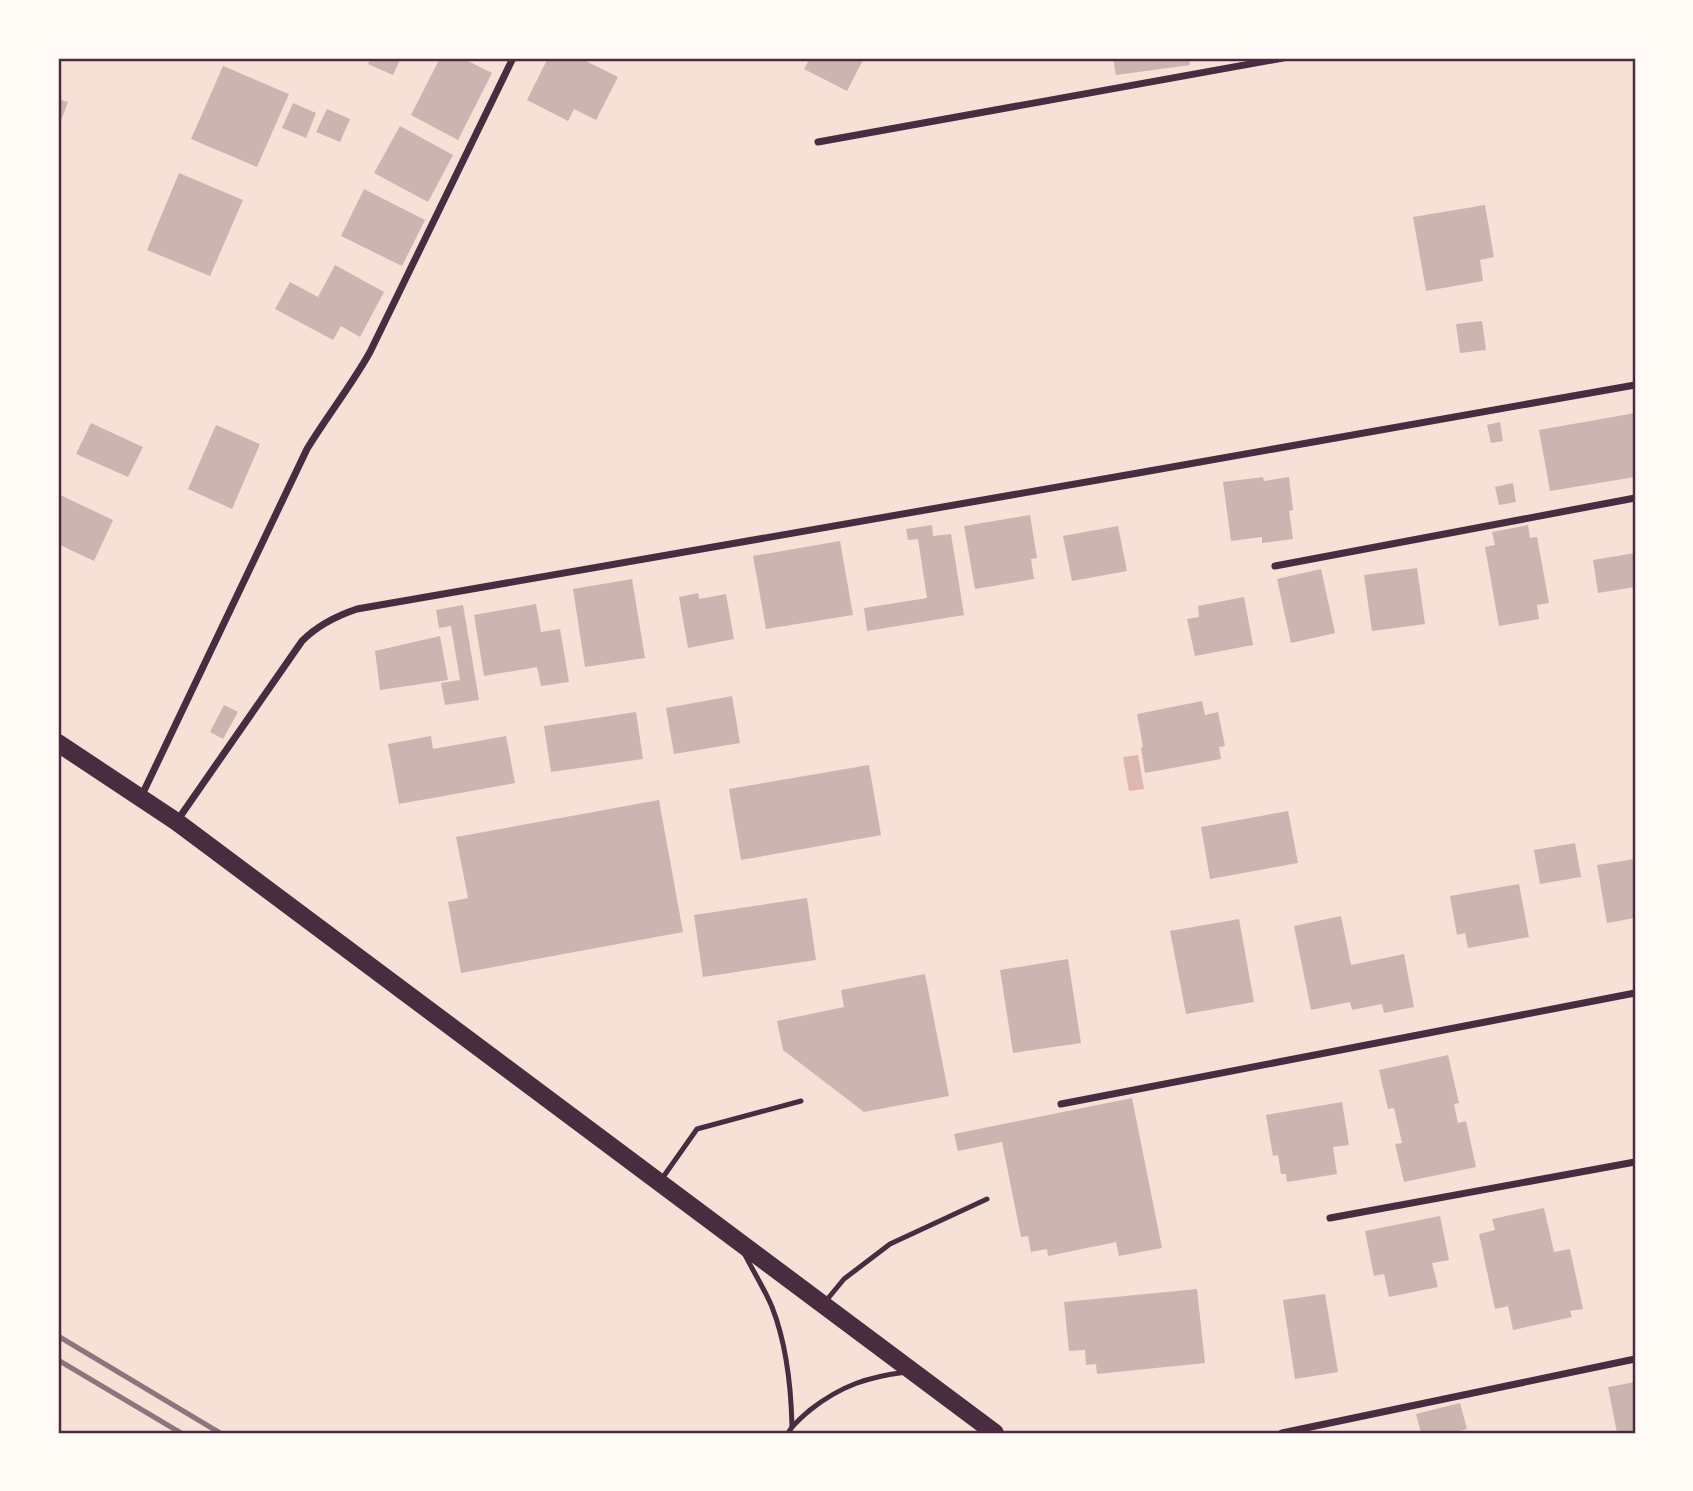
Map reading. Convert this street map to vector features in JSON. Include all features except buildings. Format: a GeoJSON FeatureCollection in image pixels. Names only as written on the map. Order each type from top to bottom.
{"type":"FeatureCollection","features":[{"type":"Feature","properties":{"kind":"main road"},"geometry":{"type":"LineString","coordinates":[[58,743],[177,822],[995,1433]]}},
{"type":"Feature","properties":{"kind":"street"},"geometry":{"type":"LineString","coordinates":[[140,797],[307,449],[361,368],[379,335],[513,58]]}},
{"type":"Feature","properties":{"kind":"street"},"geometry":{"type":"LineString","coordinates":[[818,142],[1283,58]]}},
{"type":"Feature","properties":{"kind":"street"},"geometry":{"type":"LineString","coordinates":[[177,822],[302,641],[326,622],[348,612],[1635,385]]}},
{"type":"Feature","properties":{"kind":"street"},"geometry":{"type":"LineString","coordinates":[[1275,566],[1635,498]]}},
{"type":"Feature","properties":{"kind":"street"},"geometry":{"type":"LineString","coordinates":[[1061,1104],[1635,993]]}},
{"type":"Feature","properties":{"kind":"street"},"geometry":{"type":"LineString","coordinates":[[1330,1218],[1635,1162]]}},
{"type":"Feature","properties":{"kind":"street"},"geometry":{"type":"LineString","coordinates":[[1282,1433],[1635,1359]]}},
{"type":"Feature","properties":{"kind":"lane"},"geometry":{"type":"LineString","coordinates":[[659,1182],[697,1129],[801,1101]]}},
{"type":"Feature","properties":{"kind":"lane"},"geometry":{"type":"LineString","coordinates":[[823,1304],[844,1279],[890,1244],[987,1199]]}},
{"type":"Feature","properties":{"kind":"lane"},"geometry":{"type":"LineString","coordinates":[[736,1239],[777,1320],[790,1381],[792,1426]]}},
{"type":"Feature","properties":{"kind":"lane"},"geometry":{"type":"LineString","coordinates":[[788,1433],[792,1426],[823,1400],[844,1387],[860,1380],[913,1371]]}},
{"type":"Feature","properties":{"kind":"shaded area"},"geometry":{"type":"Polygon","coordinates":[[[1138,755],[1144,789],[1129,791],[1123,757],[1138,755]]]}},
{"type":"Feature","properties":{"kind":"railway"},"geometry":{"type":"LineString","coordinates":[[58,1336],[220,1433]]}},
{"type":"Feature","properties":{"kind":"railway"},"geometry":{"type":"LineString","coordinates":[[58,1360],[181,1433]]}}]}
